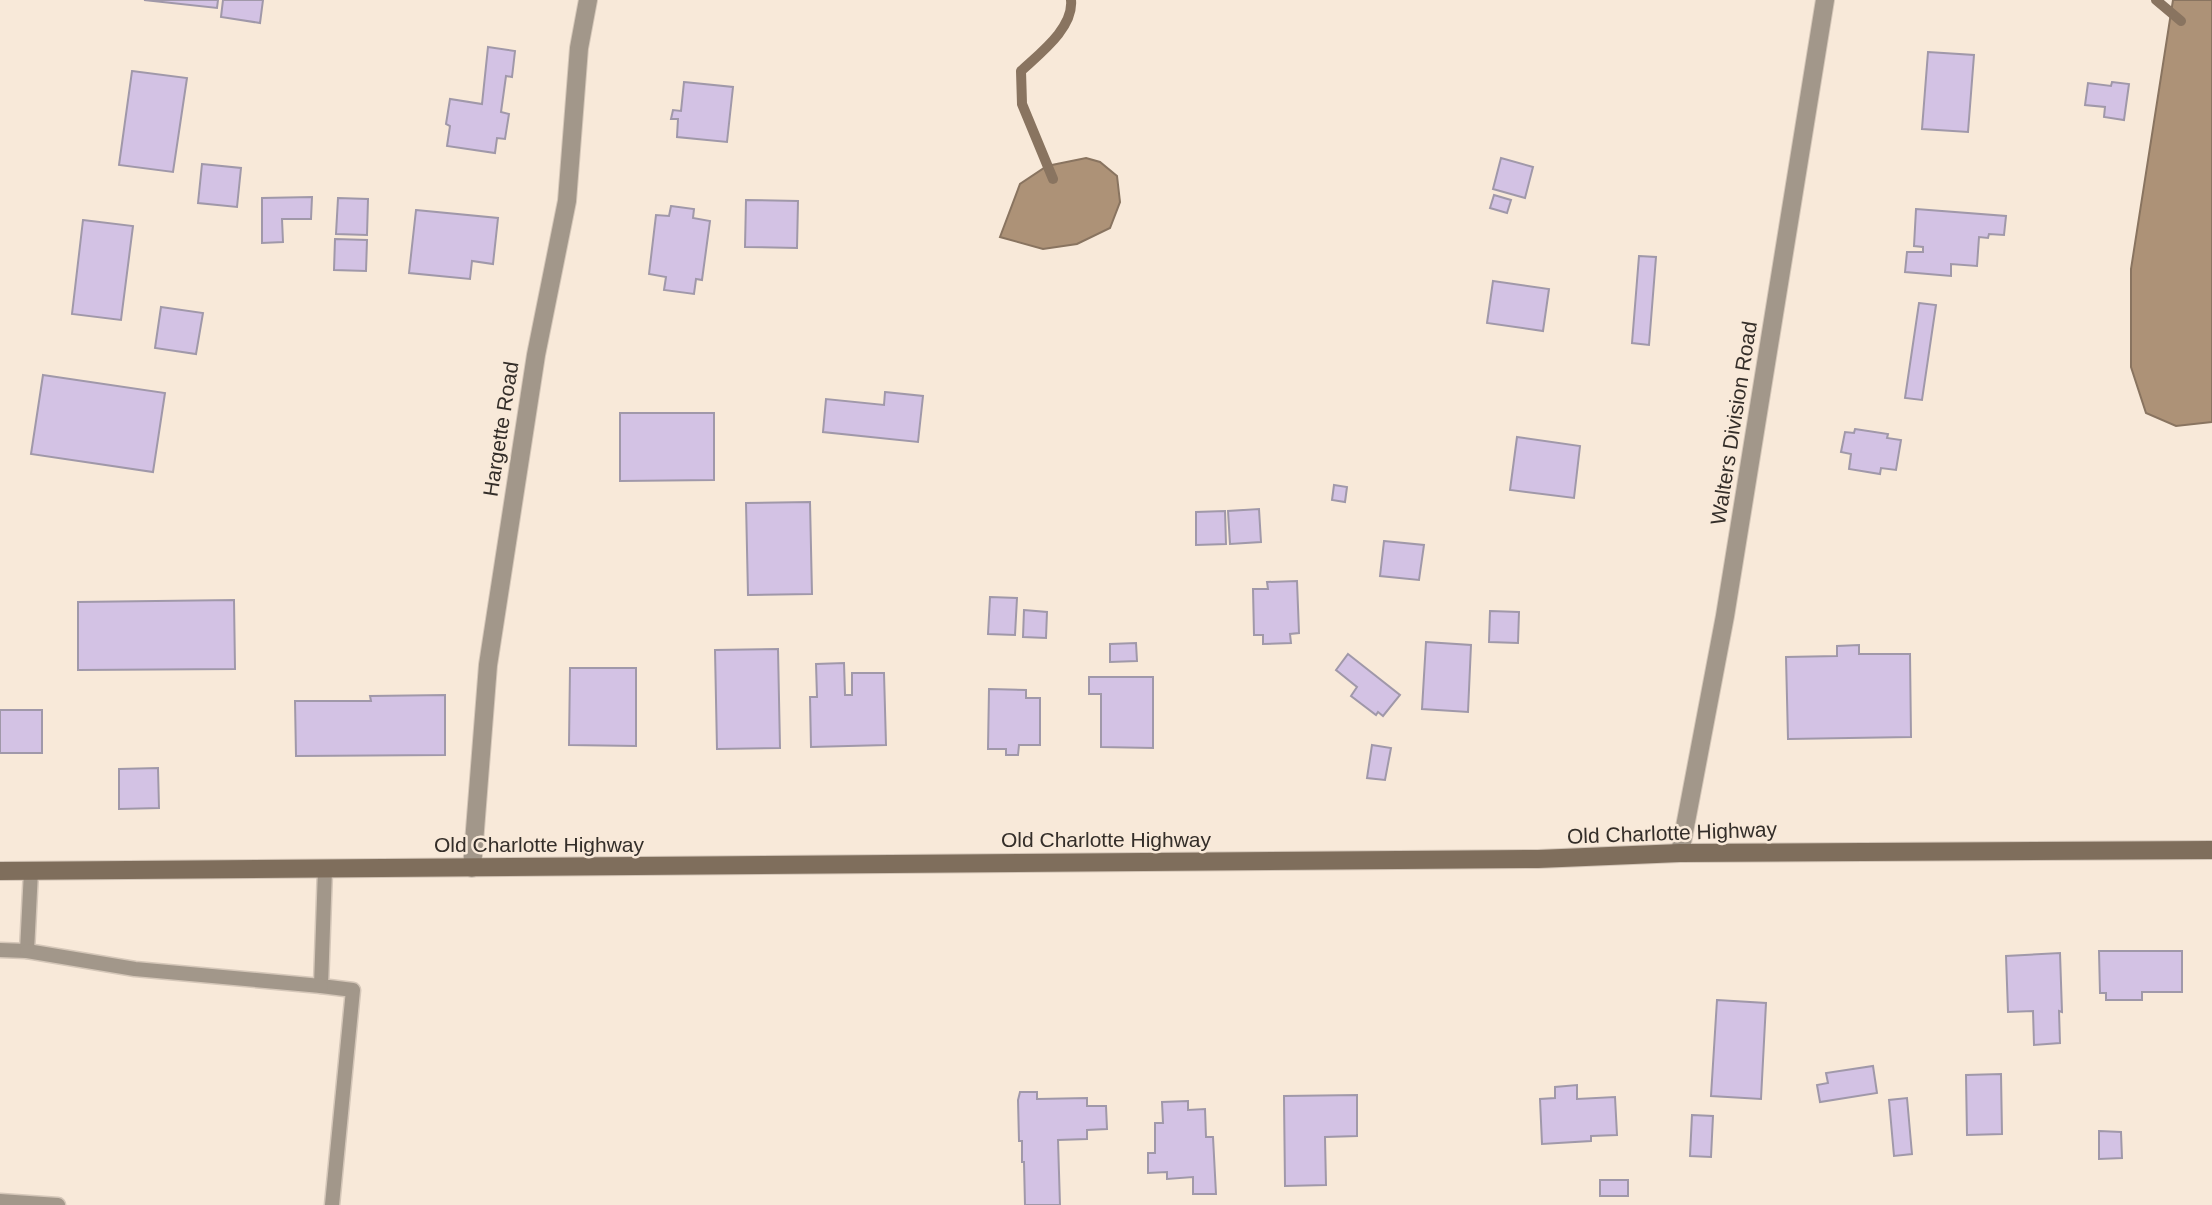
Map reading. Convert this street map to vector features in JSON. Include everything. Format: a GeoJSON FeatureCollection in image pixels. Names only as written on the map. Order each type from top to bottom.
{"type":"FeatureCollection","features":[{"type":"Feature","properties":{"kind":"main road","name":"Old Charlotte Highway"},"geometry":{"type":"LineString","coordinates":[[0,871],[1497,860],[1680,853],[2212,850]]}},
{"type":"Feature","properties":{"kind":"street","name":"Hargette Road"},"geometry":{"type":"LineString","coordinates":[[472,868],[488,666],[536,355],[567,201],[579,48],[587,0]]}},
{"type":"Feature","properties":{"kind":"street","name":"Walters Division Road"},"geometry":{"type":"LineString","coordinates":[[1680,853],[1727,603],[1825,0]]}},
{"type":"Feature","properties":{"kind":"lane"},"geometry":{"type":"LineString","coordinates":[[321,986],[325,869]]}},
{"type":"Feature","properties":{"kind":"lane"},"geometry":{"type":"LineString","coordinates":[[27,951],[31,871]]}},
{"type":"Feature","properties":{"kind":"lane"},"geometry":{"type":"LineString","coordinates":[[0,950],[27,951],[135,969],[353,990],[332,1205]]}},
{"type":"Feature","properties":{"kind":"lane"},"geometry":{"type":"LineString","coordinates":[[0,1200],[58,1205]]}},
{"type":"Feature","properties":{"kind":"shaded area"},"geometry":{"type":"Polygon","coordinates":[[[2173,0],[2212,0],[2212,422],[2176,426],[2146,413],[2131,367],[2131,269],[2173,0]]]}},
{"type":"Feature","properties":{"kind":"shaded area"},"geometry":{"type":"Polygon","coordinates":[[[1086,158],[1100,162],[1117,176],[1120,202],[1110,228],[1077,244],[1043,249],[1000,237],[1020,184],[1047,166],[1086,158]]]}},
{"type":"Feature","properties":{"kind":"building"},"geometry":{"type":"Polygon","coordinates":[[[144,0],[218,0],[217,8],[144,0]]]}},
{"type":"Feature","properties":{"kind":"building"},"geometry":{"type":"Polygon","coordinates":[[[223,0],[263,0],[260,23],[221,17],[223,0]]]}},
{"type":"Feature","properties":{"kind":"building"},"geometry":{"type":"Polygon","coordinates":[[[488,47],[515,51],[512,77],[506,76],[501,112],[509,114],[505,139],[497,138],[495,153],[447,146],[450,126],[446,124],[450,99],[482,104],[488,47]]]}},
{"type":"Feature","properties":{"kind":"building"},"geometry":{"type":"Polygon","coordinates":[[[1928,52],[1974,55],[1968,132],[1922,129],[1928,52]]]}},
{"type":"Feature","properties":{"kind":"building"},"geometry":{"type":"Polygon","coordinates":[[[132,71],[187,78],[173,172],[119,165],[132,71]]]}},
{"type":"Feature","properties":{"kind":"building"},"geometry":{"type":"Polygon","coordinates":[[[684,82],[733,87],[727,142],[677,137],[678,119],[671,119],[673,110],[681,111],[684,82]]]}},
{"type":"Feature","properties":{"kind":"building"},"geometry":{"type":"Polygon","coordinates":[[[2112,82],[2129,84],[2124,120],[2104,117],[2105,107],[2085,105],[2088,83],[2111,86],[2112,82]]]}},
{"type":"Feature","properties":{"kind":"building"},"geometry":{"type":"Polygon","coordinates":[[[1501,158],[1533,167],[1525,198],[1493,189],[1501,158]]]}},
{"type":"Feature","properties":{"kind":"building"},"geometry":{"type":"Polygon","coordinates":[[[202,164],[241,168],[237,207],[198,203],[202,164]]]}},
{"type":"Feature","properties":{"kind":"building"},"geometry":{"type":"Polygon","coordinates":[[[1494,195],[1511,200],[1507,213],[1490,208],[1494,195]]]}},
{"type":"Feature","properties":{"kind":"building"},"geometry":{"type":"Polygon","coordinates":[[[312,197],[311,219],[282,219],[283,242],[262,243],[262,198],[312,197]]]}},
{"type":"Feature","properties":{"kind":"building"},"geometry":{"type":"Polygon","coordinates":[[[338,198],[368,199],[367,235],[336,234],[338,198]]]}},
{"type":"Feature","properties":{"kind":"building"},"geometry":{"type":"Polygon","coordinates":[[[746,200],[798,201],[797,248],[745,247],[746,200]]]}},
{"type":"Feature","properties":{"kind":"building"},"geometry":{"type":"Polygon","coordinates":[[[671,206],[694,209],[693,218],[710,221],[702,280],[696,279],[694,294],[664,290],[666,277],[649,274],[656,215],[669,216],[671,206]]]}},
{"type":"Feature","properties":{"kind":"building"},"geometry":{"type":"Polygon","coordinates":[[[1916,209],[2006,216],[2004,235],[1989,234],[1988,238],[1979,237],[1977,266],[1951,264],[1951,276],[1905,272],[1907,252],[1923,252],[1923,247],[1914,246],[1916,209]]]}},
{"type":"Feature","properties":{"kind":"building"},"geometry":{"type":"Polygon","coordinates":[[[416,210],[498,218],[493,264],[472,261],[470,279],[409,273],[416,210]]]}},
{"type":"Feature","properties":{"kind":"building"},"geometry":{"type":"Polygon","coordinates":[[[83,220],[133,226],[121,320],[72,314],[83,220]]]}},
{"type":"Feature","properties":{"kind":"building"},"geometry":{"type":"Polygon","coordinates":[[[335,239],[367,240],[366,271],[334,270],[335,239]]]}},
{"type":"Feature","properties":{"kind":"building"},"geometry":{"type":"Polygon","coordinates":[[[1639,256],[1656,257],[1649,345],[1632,343],[1639,256]]]}},
{"type":"Feature","properties":{"kind":"building"},"geometry":{"type":"Polygon","coordinates":[[[1493,281],[1549,289],[1543,331],[1487,323],[1493,281]]]}},
{"type":"Feature","properties":{"kind":"building"},"geometry":{"type":"Polygon","coordinates":[[[1919,303],[1936,305],[1922,400],[1905,398],[1919,303]]]}},
{"type":"Feature","properties":{"kind":"building"},"geometry":{"type":"Polygon","coordinates":[[[161,307],[203,313],[196,354],[155,348],[161,307]]]}},
{"type":"Feature","properties":{"kind":"building"},"geometry":{"type":"Polygon","coordinates":[[[43,375],[165,393],[153,472],[31,454],[43,375]]]}},
{"type":"Feature","properties":{"kind":"building"},"geometry":{"type":"Polygon","coordinates":[[[885,392],[923,396],[918,442],[823,432],[826,399],[884,405],[885,392]]]}},
{"type":"Feature","properties":{"kind":"building"},"geometry":{"type":"Polygon","coordinates":[[[620,413],[714,413],[714,480],[620,481],[620,413]]]}},
{"type":"Feature","properties":{"kind":"building"},"geometry":{"type":"Polygon","coordinates":[[[1855,429],[1888,434],[1887,438],[1901,440],[1896,470],[1881,468],[1880,474],[1849,469],[1851,454],[1841,452],[1845,432],[1854,433],[1855,429]]]}},
{"type":"Feature","properties":{"kind":"building"},"geometry":{"type":"Polygon","coordinates":[[[1517,437],[1580,446],[1574,498],[1510,490],[1517,437]]]}},
{"type":"Feature","properties":{"kind":"building"},"geometry":{"type":"Polygon","coordinates":[[[1334,485],[1347,487],[1345,502],[1332,500],[1334,485]]]}},
{"type":"Feature","properties":{"kind":"building"},"geometry":{"type":"Polygon","coordinates":[[[810,502],[812,594],[748,595],[746,503],[810,502]]]}},
{"type":"Feature","properties":{"kind":"building"},"geometry":{"type":"Polygon","coordinates":[[[1259,509],[1261,542],[1230,544],[1228,511],[1259,509]]]}},
{"type":"Feature","properties":{"kind":"building"},"geometry":{"type":"Polygon","coordinates":[[[1225,511],[1226,544],[1196,545],[1196,512],[1225,511]]]}},
{"type":"Feature","properties":{"kind":"building"},"geometry":{"type":"Polygon","coordinates":[[[1384,541],[1424,545],[1419,580],[1380,576],[1384,541]]]}},
{"type":"Feature","properties":{"kind":"building"},"geometry":{"type":"Polygon","coordinates":[[[1297,581],[1299,633],[1290,634],[1291,643],[1263,644],[1263,635],[1254,635],[1253,589],[1268,589],[1267,582],[1297,581]]]}},
{"type":"Feature","properties":{"kind":"building"},"geometry":{"type":"Polygon","coordinates":[[[990,597],[1017,598],[1015,635],[988,634],[990,597]]]}},
{"type":"Feature","properties":{"kind":"building"},"geometry":{"type":"Polygon","coordinates":[[[234,600],[235,669],[78,670],[78,602],[234,600]]]}},
{"type":"Feature","properties":{"kind":"building"},"geometry":{"type":"Polygon","coordinates":[[[1024,610],[1047,612],[1046,638],[1023,637],[1024,610]]]}},
{"type":"Feature","properties":{"kind":"building"},"geometry":{"type":"Polygon","coordinates":[[[1490,611],[1519,612],[1518,643],[1489,642],[1490,611]]]}},
{"type":"Feature","properties":{"kind":"building"},"geometry":{"type":"Polygon","coordinates":[[[1426,642],[1471,645],[1468,712],[1422,709],[1426,642]]]}},
{"type":"Feature","properties":{"kind":"building"},"geometry":{"type":"Polygon","coordinates":[[[1136,643],[1137,661],[1110,662],[1110,644],[1136,643]]]}},
{"type":"Feature","properties":{"kind":"building"},"geometry":{"type":"Polygon","coordinates":[[[1859,645],[1859,654],[1910,654],[1911,737],[1788,739],[1786,657],[1837,656],[1837,646],[1859,645]]]}},
{"type":"Feature","properties":{"kind":"building"},"geometry":{"type":"Polygon","coordinates":[[[778,649],[780,748],[717,749],[715,650],[778,649]]]}},
{"type":"Feature","properties":{"kind":"building"},"geometry":{"type":"Polygon","coordinates":[[[1348,654],[1400,695],[1383,716],[1378,712],[1376,715],[1351,696],[1357,687],[1336,670],[1348,654]]]}},
{"type":"Feature","properties":{"kind":"building"},"geometry":{"type":"Polygon","coordinates":[[[844,663],[845,695],[852,695],[852,673],[884,673],[886,745],[811,747],[810,697],[817,697],[816,664],[844,663]]]}},
{"type":"Feature","properties":{"kind":"building"},"geometry":{"type":"Polygon","coordinates":[[[570,668],[636,668],[636,746],[569,745],[570,668]]]}},
{"type":"Feature","properties":{"kind":"building"},"geometry":{"type":"Polygon","coordinates":[[[1089,677],[1153,677],[1153,748],[1101,747],[1101,694],[1089,694],[1089,677]]]}},
{"type":"Feature","properties":{"kind":"building"},"geometry":{"type":"Polygon","coordinates":[[[989,689],[1026,690],[1026,698],[1040,698],[1040,745],[1019,745],[1018,755],[1006,755],[1006,749],[988,749],[989,689]]]}},
{"type":"Feature","properties":{"kind":"building"},"geometry":{"type":"Polygon","coordinates":[[[445,695],[445,755],[296,756],[295,701],[371,701],[370,696],[445,695]]]}},
{"type":"Feature","properties":{"kind":"building"},"geometry":{"type":"Polygon","coordinates":[[[0,710],[42,710],[42,753],[0,753],[0,710]]]}},
{"type":"Feature","properties":{"kind":"building"},"geometry":{"type":"Polygon","coordinates":[[[1372,745],[1391,748],[1385,780],[1367,778],[1372,745]]]}},
{"type":"Feature","properties":{"kind":"building"},"geometry":{"type":"Polygon","coordinates":[[[158,768],[159,808],[119,809],[119,769],[158,768]]]}},
{"type":"Feature","properties":{"kind":"building"},"geometry":{"type":"Polygon","coordinates":[[[2099,951],[2182,951],[2182,992],[2142,992],[2142,1000],[2106,1000],[2106,993],[2100,993],[2099,951]]]}},
{"type":"Feature","properties":{"kind":"building"},"geometry":{"type":"Polygon","coordinates":[[[2060,953],[2060,1043],[2034,1045],[2033,1011],[2008,1012],[2006,956],[2060,953]]]}},
{"type":"Feature","properties":{"kind":"building"},"geometry":{"type":"Polygon","coordinates":[[[1717,1000],[1766,1003],[1761,1099],[1711,1096],[1717,1000]]]}},
{"type":"Feature","properties":{"kind":"building"},"geometry":{"type":"Polygon","coordinates":[[[1873,1066],[1877,1093],[1820,1102],[1817,1085],[1828,1083],[1826,1073],[1873,1066]]]}},
{"type":"Feature","properties":{"kind":"building"},"geometry":{"type":"Polygon","coordinates":[[[2001,1074],[2002,1134],[1967,1135],[1966,1075],[2001,1074]]]}},
{"type":"Feature","properties":{"kind":"building"},"geometry":{"type":"Polygon","coordinates":[[[1577,1085],[1577,1099],[1615,1097],[1617,1135],[1591,1136],[1591,1141],[1542,1144],[1540,1099],[1555,1098],[1555,1087],[1577,1085]]]}},
{"type":"Feature","properties":{"kind":"building"},"geometry":{"type":"Polygon","coordinates":[[[1020,1092],[1037,1092],[1037,1099],[1087,1098],[1087,1106],[1106,1106],[1107,1129],[1087,1130],[1087,1139],[1058,1140],[1060,1205],[1025,1205],[1024,1162],[1022,1141],[1019,1141],[1020,1092]]]}},
{"type":"Feature","properties":{"kind":"building"},"geometry":{"type":"Polygon","coordinates":[[[1357,1095],[1357,1136],[1325,1137],[1326,1185],[1285,1186],[1284,1096],[1357,1095]]]}},
{"type":"Feature","properties":{"kind":"building"},"geometry":{"type":"Polygon","coordinates":[[[1907,1098],[1912,1154],[1894,1156],[1889,1100],[1907,1098]]]}},
{"type":"Feature","properties":{"kind":"building"},"geometry":{"type":"Polygon","coordinates":[[[1188,1101],[1188,1110],[1205,1109],[1206,1137],[1213,1137],[1216,1194],[1193,1194],[1193,1177],[1167,1179],[1167,1172],[1148,1173],[1148,1153],[1155,1153],[1155,1123],[1163,1123],[1162,1102],[1188,1101]]]}},
{"type":"Feature","properties":{"kind":"building"},"geometry":{"type":"Polygon","coordinates":[[[1692,1115],[1713,1116],[1711,1157],[1690,1156],[1692,1115]]]}},
{"type":"Feature","properties":{"kind":"building"},"geometry":{"type":"Polygon","coordinates":[[[2099,1131],[2121,1132],[2122,1158],[2099,1159],[2099,1131]]]}},
{"type":"Feature","properties":{"kind":"building"},"geometry":{"type":"Polygon","coordinates":[[[1600,1180],[1628,1180],[1628,1196],[1600,1196],[1600,1180]]]}},
{"type":"Feature","properties":{"kind":"waterway"},"geometry":{"type":"LineString","coordinates":[[1053,179],[1022,104],[1021,71],[1054,40],[1067,21],[1071,0]]}},
{"type":"Feature","properties":{"kind":"waterway"},"geometry":{"type":"LineString","coordinates":[[2156,0],[2181,21]]}}]}
